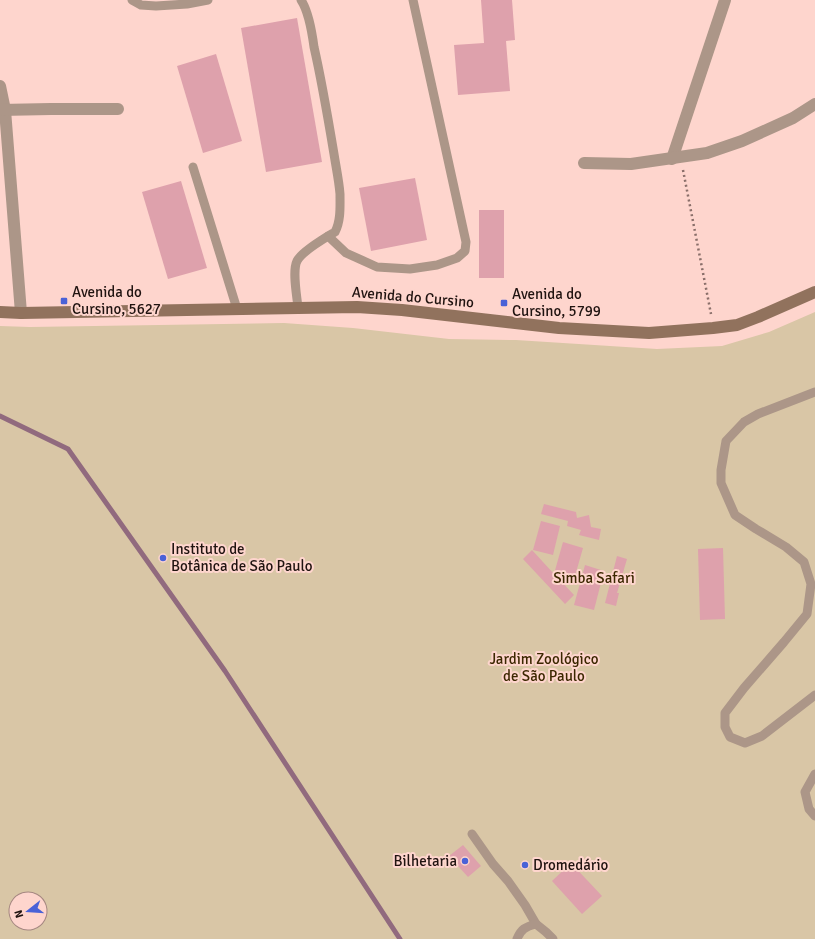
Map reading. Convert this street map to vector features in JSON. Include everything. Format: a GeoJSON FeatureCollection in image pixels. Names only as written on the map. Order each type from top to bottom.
{"type":"FeatureCollection","features":[{"type":"Feature","properties":{"kind":"main road","name":"Avenida do Cursino"},"geometry":{"type":"LineString","coordinates":[[0,312],[21,313],[357,307],[402,310],[559,328],[649,333],[737,325],[758,318],[815,292]]}},
{"type":"Feature","properties":{"kind":"street"},"geometry":{"type":"LineString","coordinates":[[676,158],[725,0]]}},
{"type":"Feature","properties":{"kind":"street"},"geometry":{"type":"LineString","coordinates":[[0,86],[21,313]]}},
{"type":"Feature","properties":{"kind":"street"},"geometry":{"type":"LineString","coordinates":[[584,163],[631,164],[707,153],[742,141],[793,118],[815,104]]}},
{"type":"Feature","properties":{"kind":"street"},"geometry":{"type":"LineString","coordinates":[[3,110],[118,109]]}},
{"type":"Feature","properties":{"kind":"lane"},"geometry":{"type":"LineString","coordinates":[[132,0],[141,5],[156,6],[187,4],[208,0]]}},
{"type":"Feature","properties":{"kind":"lane"},"geometry":{"type":"LineString","coordinates":[[298,308],[295,278],[296,261],[301,255],[334,232],[337,228],[339,219],[340,192],[330,128],[309,21],[301,0]]}},
{"type":"Feature","properties":{"kind":"lane"},"geometry":{"type":"LineString","coordinates":[[328,236],[346,253],[376,267],[410,269],[437,265],[457,258],[465,251],[466,242],[413,0]]}},
{"type":"Feature","properties":{"kind":"lane"},"geometry":{"type":"LineString","coordinates":[[193,167],[237,309]]}},
{"type":"Feature","properties":{"kind":"lane"},"geometry":{"type":"LineString","coordinates":[[815,392],[758,414],[744,422],[726,441],[721,470],[721,483],[735,515],[786,547],[804,562],[811,584],[807,614],[744,688],[725,713],[725,727],[730,737],[745,743],[762,736],[815,695]]}},
{"type":"Feature","properties":{"kind":"lane"},"geometry":{"type":"LineString","coordinates":[[815,774],[805,792],[809,809],[815,816]]}},
{"type":"Feature","properties":{"kind":"lane"},"geometry":{"type":"LineString","coordinates":[[472,834],[493,864],[508,881],[536,924],[553,939]]}},
{"type":"Feature","properties":{"kind":"lane"},"geometry":{"type":"LineString","coordinates":[[517,939],[520,931],[527,926],[536,924]]}},
{"type":"Feature","properties":{"kind":"path"},"geometry":{"type":"LineString","coordinates":[[676,158],[713,328]]}},
{"type":"Feature","properties":{"kind":"green space","name":"Jardim Zoológico de São Paulo"},"geometry":{"type":"Polygon","coordinates":[[[815,312],[815,939],[0,939],[0,326],[30,327],[284,323],[353,328],[449,339],[516,340],[657,349],[722,346],[769,332],[815,312]]]}},
{"type":"Feature","properties":{"kind":"building"},"geometry":{"type":"Polygon","coordinates":[[[481,0],[512,0],[515,40],[506,41],[510,91],[458,95],[454,45],[484,43],[481,0]]]}},
{"type":"Feature","properties":{"kind":"building"},"geometry":{"type":"Polygon","coordinates":[[[297,18],[322,162],[266,172],[241,28],[297,18]]]}},
{"type":"Feature","properties":{"kind":"building"},"geometry":{"type":"Polygon","coordinates":[[[216,54],[242,141],[203,153],[177,66],[216,54]]]}},
{"type":"Feature","properties":{"kind":"building"},"geometry":{"type":"Polygon","coordinates":[[[415,178],[427,240],[371,251],[359,188],[415,178]]]}},
{"type":"Feature","properties":{"kind":"building"},"geometry":{"type":"Polygon","coordinates":[[[181,181],[207,268],[168,279],[142,192],[181,181]]]}},
{"type":"Feature","properties":{"kind":"building"},"geometry":{"type":"Polygon","coordinates":[[[479,210],[504,210],[504,278],[479,278],[479,210]]]}},
{"type":"Feature","properties":{"kind":"building"},"geometry":{"type":"Polygon","coordinates":[[[544,504],[576,512],[577,518],[589,515],[591,527],[601,529],[599,540],[579,535],[581,530],[567,526],[568,521],[541,514],[544,504]]]}},
{"type":"Feature","properties":{"kind":"building"},"geometry":{"type":"Polygon","coordinates":[[[541,521],[560,526],[553,555],[533,550],[541,521]]]}},
{"type":"Feature","properties":{"kind":"building"},"geometry":{"type":"Polygon","coordinates":[[[563,542],[583,548],[573,583],[559,579],[574,595],[565,604],[523,559],[532,550],[554,574],[563,542]]]}},
{"type":"Feature","properties":{"kind":"building"},"geometry":{"type":"Polygon","coordinates":[[[723,548],[725,619],[700,620],[698,549],[723,548]]]}},
{"type":"Feature","properties":{"kind":"building"},"geometry":{"type":"Polygon","coordinates":[[[617,556],[627,559],[617,593],[619,593],[616,606],[605,603],[617,556]]]}},
{"type":"Feature","properties":{"kind":"building"},"geometry":{"type":"Polygon","coordinates":[[[585,565],[604,571],[594,610],[574,605],[585,565]]]}},
{"type":"Feature","properties":{"kind":"building","name":"Bilhetaria"},"geometry":{"type":"Polygon","coordinates":[[[463,845],[481,866],[468,877],[449,856],[463,845]]]}},
{"type":"Feature","properties":{"kind":"building"},"geometry":{"type":"Polygon","coordinates":[[[571,863],[602,896],[582,914],[552,881],[571,863]]]}},
{"type":"Feature","properties":{"kind":"waterway"},"geometry":{"type":"LineString","coordinates":[[0,416],[68,449],[225,671],[400,939]]}},
{"type":"Feature","properties":{"kind":"place","name":"Avenida do Cursino, 5627"},"geometry":{"type":"Point","coordinates":[64,301]}},
{"type":"Feature","properties":{"kind":"place","name":"Avenida do Cursino, 5799"},"geometry":{"type":"Point","coordinates":[504,303]}},
{"type":"Feature","properties":{"kind":"place","name":"Instituto de Botânica de São Paulo"},"geometry":{"type":"Point","coordinates":[163,558]}},
{"type":"Feature","properties":{"kind":"place","name":"Bilhetaria"},"geometry":{"type":"Point","coordinates":[465,861]}},
{"type":"Feature","properties":{"kind":"place","name":"Dromedário"},"geometry":{"type":"Point","coordinates":[525,865]}},
{"type":"Feature","properties":{"kind":"park label","name":"Simba Safari"},"geometry":{"type":"Point","coordinates":[594,578]}}]}
